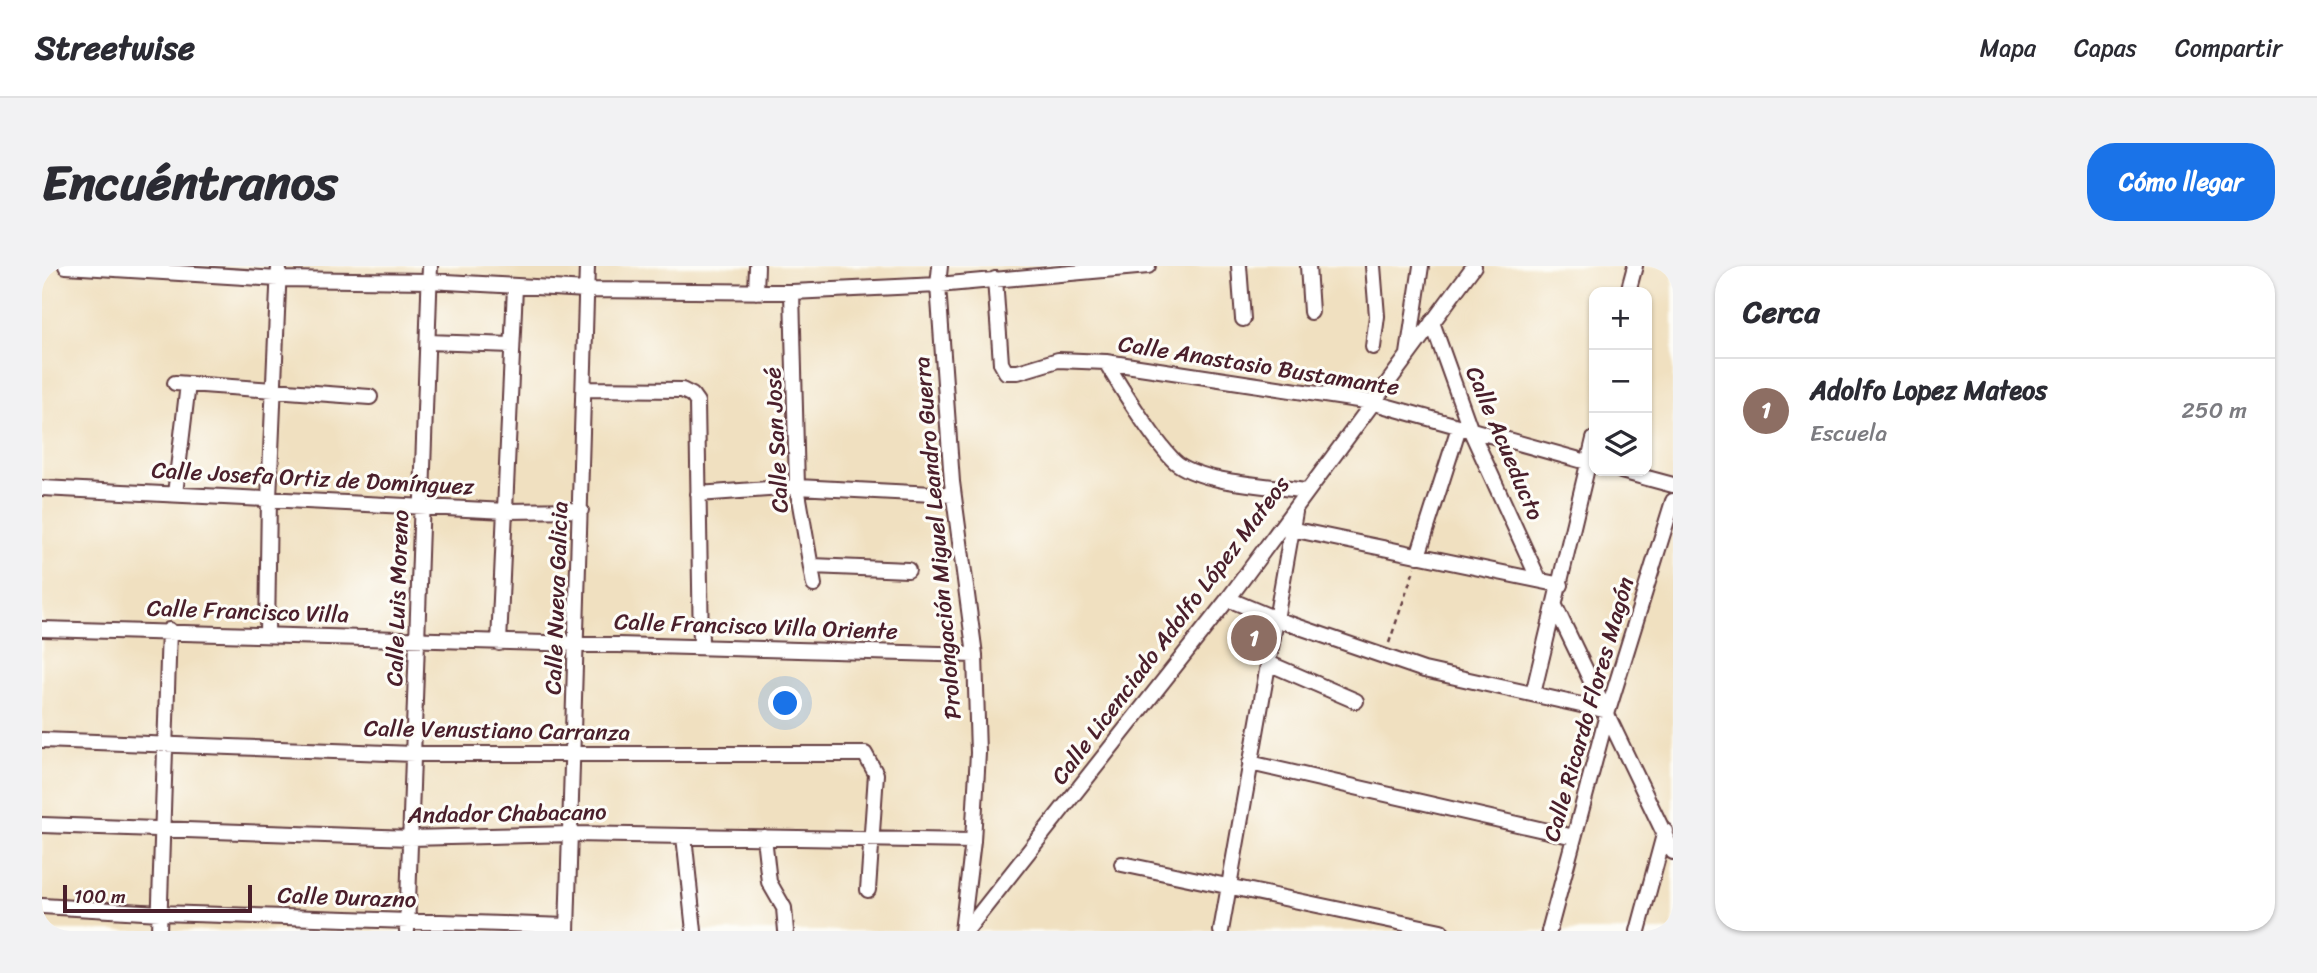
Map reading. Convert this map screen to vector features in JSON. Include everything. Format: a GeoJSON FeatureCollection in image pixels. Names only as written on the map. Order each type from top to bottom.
{"type":"FeatureCollection","features":[{"type":"Feature","properties":{"kind":"street"},"geometry":{"type":"LineString","coordinates":[[66,266],[429,274],[514,287],[756,292],[938,285],[1148,266]]}},
{"type":"Feature","properties":{"kind":"street","name":"Calle Nueva Galicia"},"geometry":{"type":"LineString","coordinates":[[567,929],[575,755],[587,266]]}},
{"type":"Feature","properties":{"kind":"street"},"geometry":{"type":"LineString","coordinates":[[756,292],[757,266]]}},
{"type":"Feature","properties":{"kind":"street","name":"Prolongación Miguel Leandro Guerra"},"geometry":{"type":"LineString","coordinates":[[940,266],[938,285],[953,495],[975,655],[978,753],[964,931]]}},
{"type":"Feature","properties":{"kind":"street"},"geometry":{"type":"LineString","coordinates":[[1239,266],[1243,319]]}},
{"type":"Feature","properties":{"kind":"street"},"geometry":{"type":"LineString","coordinates":[[1308,266],[1311,312]]}},
{"type":"Feature","properties":{"kind":"street"},"geometry":{"type":"LineString","coordinates":[[1373,266],[1377,316],[1373,347]]}},
{"type":"Feature","properties":{"kind":"street"},"geometry":{"type":"LineString","coordinates":[[1407,355],[1421,266]]}},
{"type":"Feature","properties":{"kind":"street","name":"Calle Licenciado Adolfo López Mateos"},"geometry":{"type":"LineString","coordinates":[[964,931],[1228,599],[1305,491],[1474,266]]}},
{"type":"Feature","properties":{"kind":"street"},"geometry":{"type":"LineString","coordinates":[[1629,287],[1634,266]]}},
{"type":"Feature","properties":{"kind":"street"},"geometry":{"type":"LineString","coordinates":[[267,634],[269,498],[278,272]]}},
{"type":"Feature","properties":{"kind":"street","name":"Calle Luis Moreno"},"geometry":{"type":"LineString","coordinates":[[407,926],[429,274]]}},
{"type":"Feature","properties":{"kind":"street","name":"Calle Anastasio Bustamante"},"geometry":{"type":"LineString","coordinates":[[995,279],[1001,363],[1006,372],[1018,372],[1058,360],[1106,362],[1371,402],[1589,462]]}},
{"type":"Feature","properties":{"kind":"street"},"geometry":{"type":"LineString","coordinates":[[499,643],[514,287]]}},
{"type":"Feature","properties":{"kind":"street","name":"Calle San José"},"geometry":{"type":"LineString","coordinates":[[792,292],[797,487],[814,585]]}},
{"type":"Feature","properties":{"kind":"street","name":"Calle Acueducto"},"geometry":{"type":"LineString","coordinates":[[1432,322],[1465,429],[1539,580]]}},
{"type":"Feature","properties":{"kind":"street"},"geometry":{"type":"LineString","coordinates":[[428,342],[512,345]]}},
{"type":"Feature","properties":{"kind":"street"},"geometry":{"type":"LineString","coordinates":[[1106,362],[1119,386],[1176,463],[1212,476],[1305,491]]}},
{"type":"Feature","properties":{"kind":"street"},"geometry":{"type":"LineString","coordinates":[[175,494],[181,384],[370,397]]}},
{"type":"Feature","properties":{"kind":"street"},"geometry":{"type":"LineString","coordinates":[[584,389],[682,390],[697,402],[701,646]]}},
{"type":"Feature","properties":{"kind":"street"},"geometry":{"type":"LineString","coordinates":[[1418,556],[1465,429]]}},
{"type":"Feature","properties":{"kind":"street"},"geometry":{"type":"LineString","coordinates":[[1533,694],[1589,471]]}},
{"type":"Feature","properties":{"kind":"street"},"geometry":{"type":"LineString","coordinates":[[1640,476],[1673,485]]}},
{"type":"Feature","properties":{"kind":"street"},"geometry":{"type":"LineString","coordinates":[[698,494],[797,487],[953,495]]}},
{"type":"Feature","properties":{"kind":"street","name":"Calle Josefa Ortiz de Domínguez"},"geometry":{"type":"LineString","coordinates":[[42,488],[506,511],[581,510]]}},
{"type":"Feature","properties":{"kind":"street","name":"Calle Ricardo Flores Magón"},"geometry":{"type":"LineString","coordinates":[[1549,931],[1608,711],[1670,523],[1673,501]]}},
{"type":"Feature","properties":{"kind":"street"},"geometry":{"type":"LineString","coordinates":[[1221,931],[1295,507]]}},
{"type":"Feature","properties":{"kind":"street"},"geometry":{"type":"LineString","coordinates":[[1292,529],[1561,585]]}},
{"type":"Feature","properties":{"kind":"street"},"geometry":{"type":"LineString","coordinates":[[812,566],[908,570]]}},
{"type":"Feature","properties":{"kind":"street"},"geometry":{"type":"LineString","coordinates":[[1228,599],[1276,619],[1424,670],[1608,711]]}},
{"type":"Feature","properties":{"kind":"street"},"geometry":{"type":"LineString","coordinates":[[1555,606],[1608,711],[1673,852]]}},
{"type":"Feature","properties":{"kind":"street","name":"Calle Francisco Villa"},"geometry":{"type":"LineString","coordinates":[[42,629],[169,630],[578,644]]}},
{"type":"Feature","properties":{"kind":"street"},"geometry":{"type":"LineString","coordinates":[[159,931],[169,630]]}},
{"type":"Feature","properties":{"kind":"street","name":"Calle Francisco Villa Oriente"},"geometry":{"type":"LineString","coordinates":[[578,644],[975,655]]}},
{"type":"Feature","properties":{"kind":"street"},"geometry":{"type":"LineString","coordinates":[[1268,663],[1356,701]]}},
{"type":"Feature","properties":{"kind":"street","name":"Calle Venustiano Carranza"},"geometry":{"type":"LineString","coordinates":[[42,740],[165,742],[414,754],[865,754],[876,774],[869,837]]}},
{"type":"Feature","properties":{"kind":"street"},"geometry":{"type":"LineString","coordinates":[[1250,763],[1574,837]]}},
{"type":"Feature","properties":{"kind":"street","name":"Andador Chabacano"},"geometry":{"type":"LineString","coordinates":[[42,825],[411,838],[572,834],[869,837],[972,841]]}},
{"type":"Feature","properties":{"kind":"street"},"geometry":{"type":"LineString","coordinates":[[1638,931],[1665,831]]}},
{"type":"Feature","properties":{"kind":"street"},"geometry":{"type":"LineString","coordinates":[[684,836],[694,931]]}},
{"type":"Feature","properties":{"kind":"street"},"geometry":{"type":"LineString","coordinates":[[764,837],[769,882],[784,908],[786,931]]}},
{"type":"Feature","properties":{"kind":"street"},"geometry":{"type":"LineString","coordinates":[[868,890],[869,837]]}},
{"type":"Feature","properties":{"kind":"street"},"geometry":{"type":"LineString","coordinates":[[1122,864],[1229,884],[1441,931]]}},
{"type":"Feature","properties":{"kind":"street","name":"Calle Durazno"},"geometry":{"type":"LineString","coordinates":[[42,906],[407,926],[567,929]]}},
{"type":"Feature","properties":{"kind":"path"},"geometry":{"type":"LineString","coordinates":[[1385,656],[1418,556]]}},
{"type":"Feature","properties":{"kind":"place","name":"Adolfo Lopez Mateos"},"geometry":{"type":"Point","coordinates":[1254,638]}}]}
